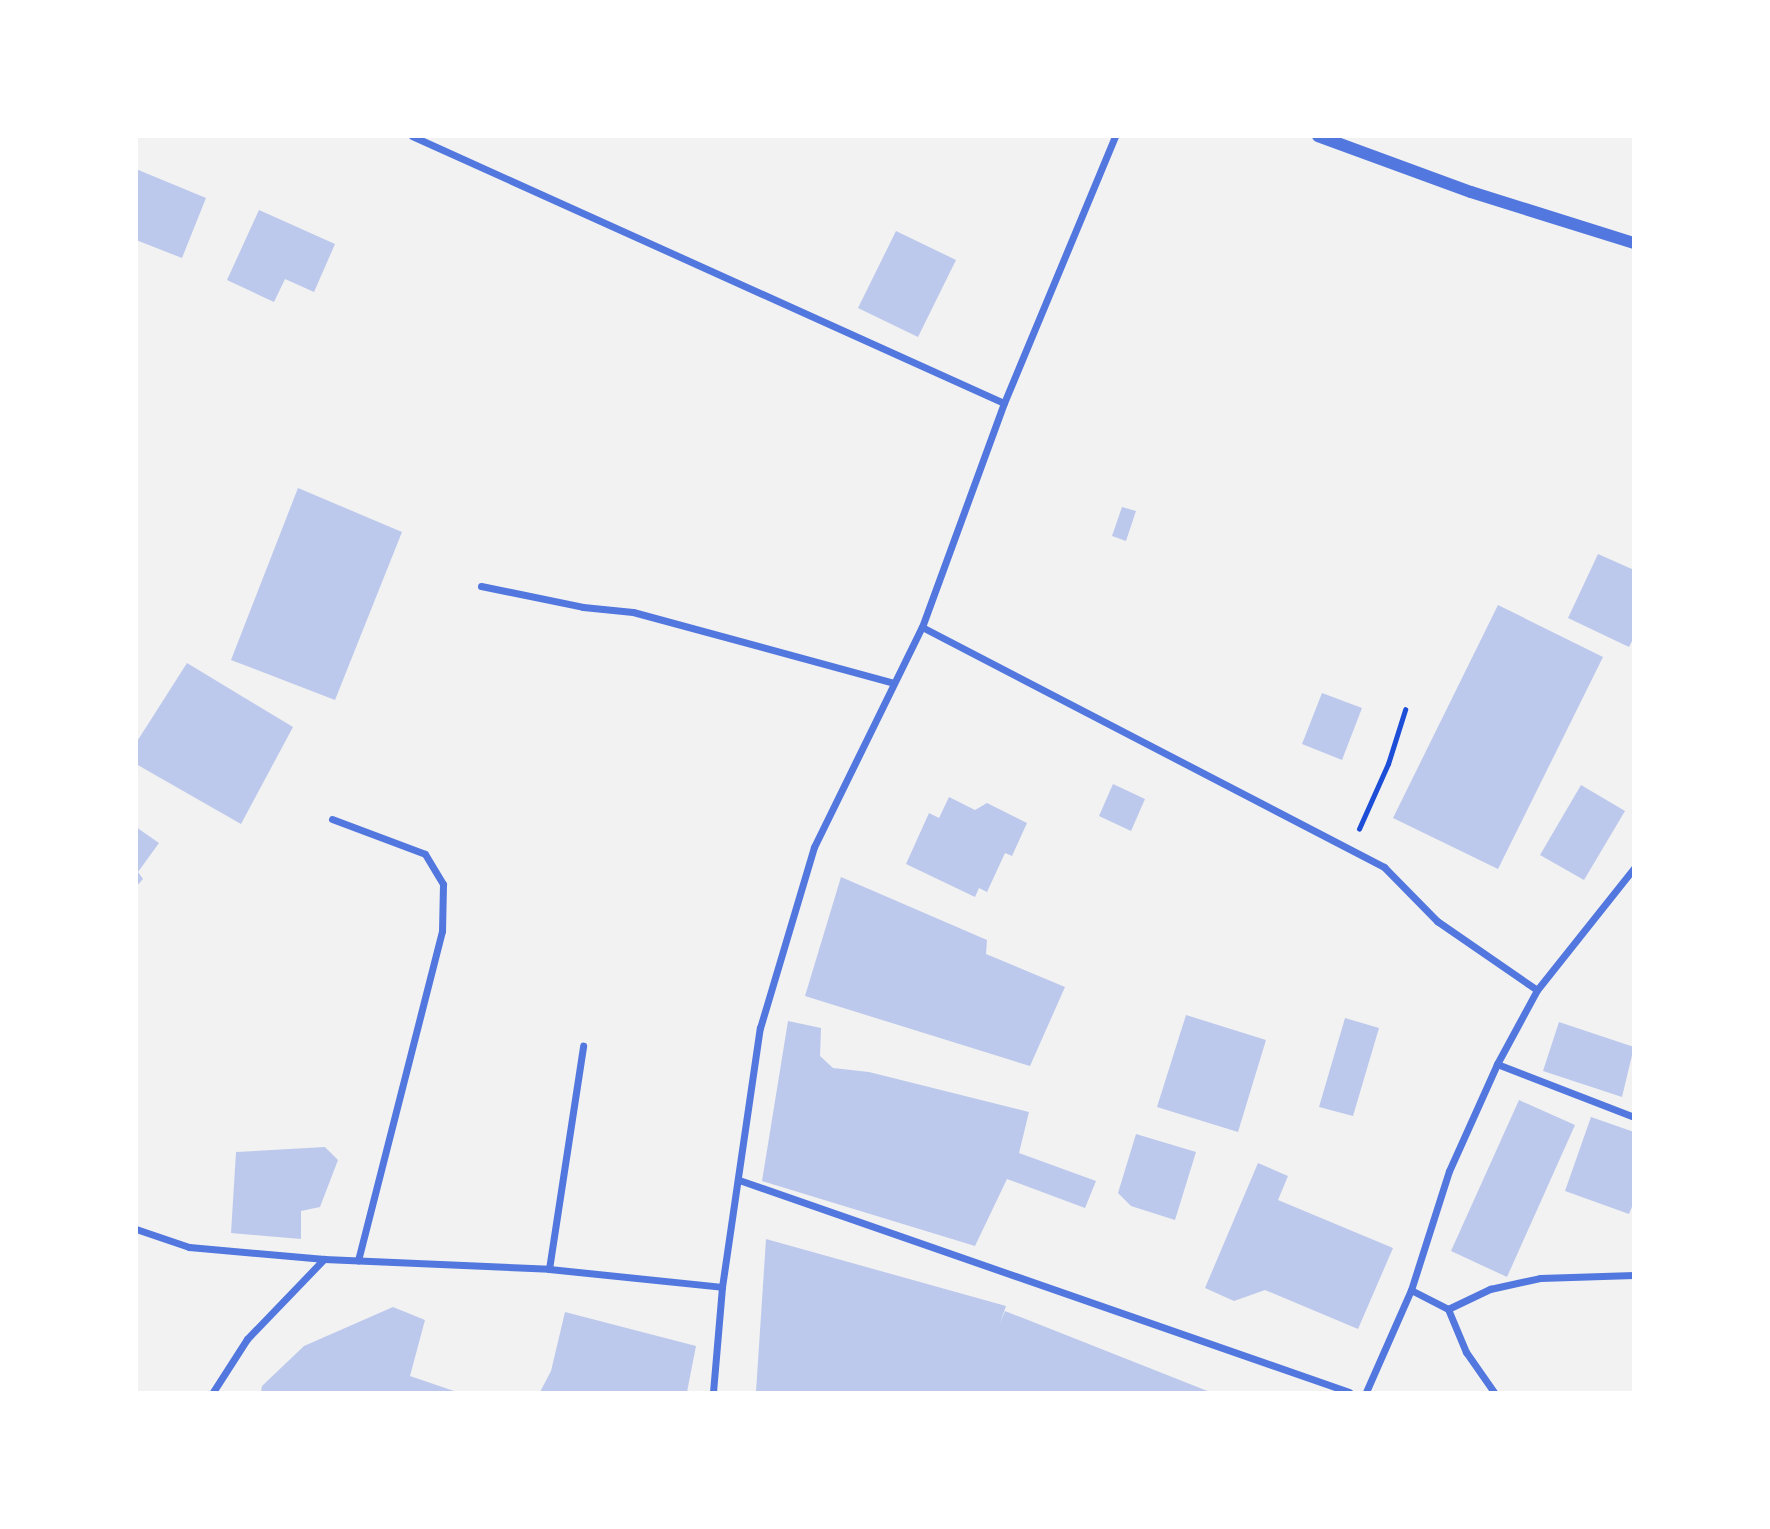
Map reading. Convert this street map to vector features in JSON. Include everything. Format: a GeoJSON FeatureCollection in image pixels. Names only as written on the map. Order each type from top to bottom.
{"type":"FeatureCollection","features":[{"type":"Feature","properties":{"kind":"street"},"geometry":{"type":"LineString","coordinates":[[412,136],[1004,403]]}},
{"type":"Feature","properties":{"kind":"street"},"geometry":{"type":"LineString","coordinates":[[713,1392],[722,1287],[760,1028],[810,860],[922,627],[1004,403],[1115,136]]}},
{"type":"Feature","properties":{"kind":"street"},"geometry":{"type":"LineString","coordinates":[[1318,136],[1471,192],[1633,243]]}},
{"type":"Feature","properties":{"kind":"street"},"geometry":{"type":"LineString","coordinates":[[481,586],[583,607],[633,612],[894,683]]}},
{"type":"Feature","properties":{"kind":"street"},"geometry":{"type":"LineString","coordinates":[[922,627],[1394,873],[1437,921],[1536,990]]}},
{"type":"Feature","properties":{"kind":"street"},"geometry":{"type":"LineString","coordinates":[[332,818],[425,854],[443,884],[442,931],[358,1261]]}},
{"type":"Feature","properties":{"kind":"street"},"geometry":{"type":"LineString","coordinates":[[1366,1392],[1410,1290],[1449,1171],[1497,1064],[1536,990],[1633,868]]}},
{"type":"Feature","properties":{"kind":"street"},"geometry":{"type":"LineString","coordinates":[[549,1269],[583,1046]]}},
{"type":"Feature","properties":{"kind":"street"},"geometry":{"type":"LineString","coordinates":[[1497,1064],[1633,1118]]}},
{"type":"Feature","properties":{"kind":"street"},"geometry":{"type":"LineString","coordinates":[[739,1180],[1349,1392]]}},
{"type":"Feature","properties":{"kind":"street"},"geometry":{"type":"LineString","coordinates":[[136,1230],[189,1247],[324,1259],[549,1269],[722,1287]]}},
{"type":"Feature","properties":{"kind":"street"},"geometry":{"type":"LineString","coordinates":[[214,1392],[247,1339],[324,1259]]}},
{"type":"Feature","properties":{"kind":"street"},"geometry":{"type":"LineString","coordinates":[[1448,1309],[1490,1289],[1540,1278],[1633,1275]]}},
{"type":"Feature","properties":{"kind":"street"},"geometry":{"type":"LineString","coordinates":[[1410,1290],[1448,1309],[1466,1352],[1494,1392]]}},
{"type":"Feature","properties":{"kind":"path"},"geometry":{"type":"LineString","coordinates":[[1349,849],[1388,764],[1405,710]]}},
{"type":"Feature","properties":{"kind":"building"},"geometry":{"type":"Polygon","coordinates":[[[136,169],[206,198],[182,258],[136,240],[136,169]]]}},
{"type":"Feature","properties":{"kind":"building"},"geometry":{"type":"Polygon","coordinates":[[[259,210],[335,244],[314,292],[285,279],[274,302],[227,280],[259,210]]]}},
{"type":"Feature","properties":{"kind":"building"},"geometry":{"type":"Polygon","coordinates":[[[896,231],[956,260],[918,337],[858,308],[896,231]]]}},
{"type":"Feature","properties":{"kind":"building"},"geometry":{"type":"Polygon","coordinates":[[[298,488],[402,532],[335,700],[231,660],[298,488]]]}},
{"type":"Feature","properties":{"kind":"building"},"geometry":{"type":"Polygon","coordinates":[[[1122,507],[1136,511],[1126,541],[1112,536],[1122,507]]]}},
{"type":"Feature","properties":{"kind":"building"},"geometry":{"type":"Polygon","coordinates":[[[1598,554],[1634,570],[1634,637],[1629,647],[1568,618],[1598,554]]]}},
{"type":"Feature","properties":{"kind":"building"},"geometry":{"type":"Polygon","coordinates":[[[1498,605],[1603,657],[1498,869],[1393,818],[1498,605]]]}},
{"type":"Feature","properties":{"kind":"building"},"geometry":{"type":"Polygon","coordinates":[[[187,663],[293,727],[241,824],[136,764],[136,743],[187,663]]]}},
{"type":"Feature","properties":{"kind":"building"},"geometry":{"type":"Polygon","coordinates":[[[1322,693],[1362,708],[1342,760],[1302,744],[1322,693]]]}},
{"type":"Feature","properties":{"kind":"building"},"geometry":{"type":"Polygon","coordinates":[[[1113,784],[1145,799],[1131,831],[1099,816],[1113,784]]]}},
{"type":"Feature","properties":{"kind":"building"},"geometry":{"type":"Polygon","coordinates":[[[1581,785],[1625,811],[1584,880],[1540,855],[1581,785]]]}},
{"type":"Feature","properties":{"kind":"building"},"geometry":{"type":"Polygon","coordinates":[[[949,797],[975,810],[987,803],[1027,823],[1012,856],[1005,853],[987,892],[979,888],[975,897],[906,864],[929,813],[939,818],[949,797]]]}},
{"type":"Feature","properties":{"kind":"building"},"geometry":{"type":"Polygon","coordinates":[[[136,827],[159,843],[138,872],[143,879],[136,887],[136,827]]]}},
{"type":"Feature","properties":{"kind":"building"},"geometry":{"type":"Polygon","coordinates":[[[841,877],[987,940],[986,954],[1065,987],[1030,1066],[805,996],[841,877]]]}},
{"type":"Feature","properties":{"kind":"building"},"geometry":{"type":"Polygon","coordinates":[[[1186,1015],[1266,1040],[1238,1132],[1157,1107],[1186,1015]]]}},
{"type":"Feature","properties":{"kind":"building"},"geometry":{"type":"Polygon","coordinates":[[[1345,1018],[1379,1028],[1353,1116],[1319,1107],[1345,1018]]]}},
{"type":"Feature","properties":{"kind":"building"},"geometry":{"type":"Polygon","coordinates":[[[788,1021],[821,1028],[820,1056],[833,1068],[869,1072],[1029,1112],[1019,1153],[1096,1181],[1085,1208],[1007,1179],[975,1246],[762,1181],[788,1021]]]}},
{"type":"Feature","properties":{"kind":"building"},"geometry":{"type":"Polygon","coordinates":[[[1559,1022],[1634,1047],[1622,1097],[1543,1071],[1559,1022]]]}},
{"type":"Feature","properties":{"kind":"building"},"geometry":{"type":"Polygon","coordinates":[[[1519,1100],[1575,1125],[1507,1277],[1451,1251],[1519,1100]]]}},
{"type":"Feature","properties":{"kind":"building"},"geometry":{"type":"Polygon","coordinates":[[[1591,1117],[1634,1132],[1634,1202],[1629,1214],[1565,1191],[1591,1117]]]}},
{"type":"Feature","properties":{"kind":"building"},"geometry":{"type":"Polygon","coordinates":[[[1136,1134],[1196,1152],[1175,1220],[1131,1206],[1118,1193],[1136,1134]]]}},
{"type":"Feature","properties":{"kind":"building"},"geometry":{"type":"Polygon","coordinates":[[[325,1147],[338,1160],[320,1207],[301,1211],[301,1239],[231,1233],[236,1152],[325,1147]]]}},
{"type":"Feature","properties":{"kind":"building"},"geometry":{"type":"Polygon","coordinates":[[[1258,1163],[1288,1176],[1278,1200],[1393,1248],[1358,1329],[1265,1290],[1234,1301],[1205,1288],[1258,1163]]]}},
{"type":"Feature","properties":{"kind":"building"},"geometry":{"type":"Polygon","coordinates":[[[766,1239],[1006,1306],[1000,1323],[1005,1311],[1210,1392],[756,1392],[766,1239]]]}},
{"type":"Feature","properties":{"kind":"building"},"geometry":{"type":"Polygon","coordinates":[[[393,1307],[425,1320],[410,1376],[457,1392],[261,1392],[262,1386],[304,1346],[393,1307]]]}},
{"type":"Feature","properties":{"kind":"building"},"geometry":{"type":"Polygon","coordinates":[[[565,1312],[696,1346],[687,1392],[540,1392],[551,1371],[565,1312]]]}}]}
